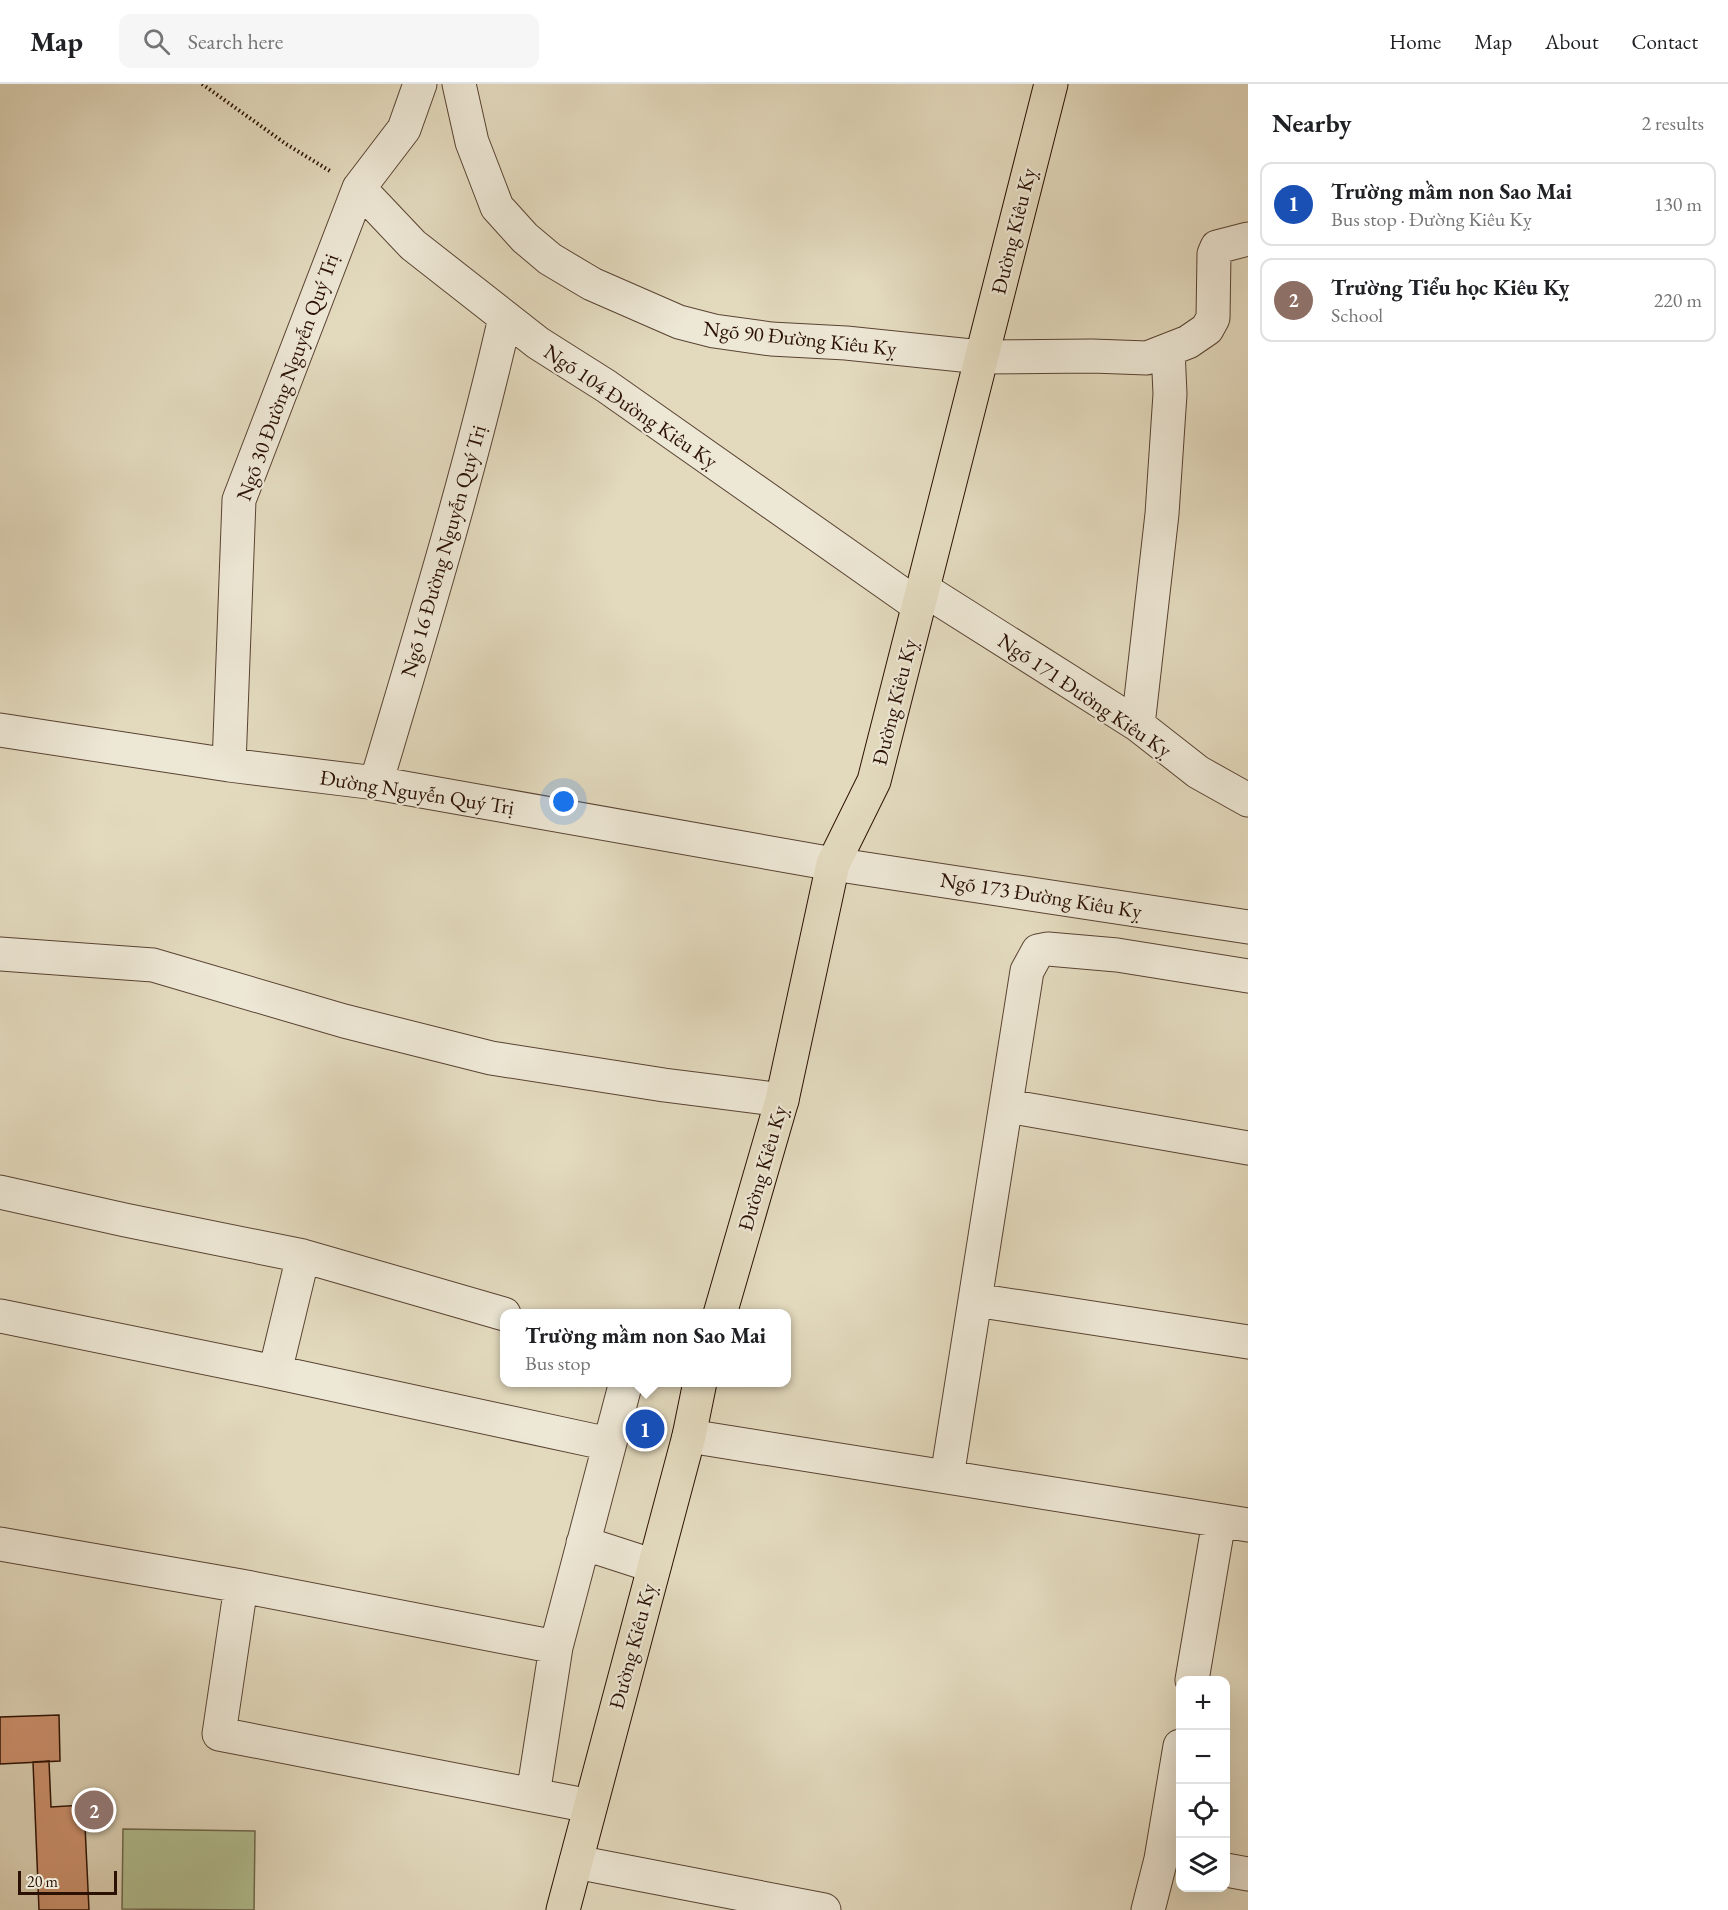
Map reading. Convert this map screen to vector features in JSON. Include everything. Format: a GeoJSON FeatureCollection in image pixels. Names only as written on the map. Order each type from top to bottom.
{"type":"FeatureCollection","features":[{"type":"Feature","properties":{"kind":"main road","name":"Đường Kiêu Kỵ"},"geometry":{"type":"LineString","coordinates":[[721,1309],[782,1100],[833,864],[874,781],[1051,84]]}},
{"type":"Feature","properties":{"kind":"main road","name":"Đường Kiêu Kỵ"},"geometry":{"type":"LineString","coordinates":[[563,1910],[689,1436],[699,1387]]}},
{"type":"Feature","properties":{"kind":"street","name":"Ngõ 30 Đường Nguyễn Quý Trị"},"geometry":{"type":"LineString","coordinates":[[229,765],[238,500],[358,188],[404,129],[420,84]]}},
{"type":"Feature","properties":{"kind":"street","name":"Ngõ 90 Đường Kiêu Kỵ"},"geometry":{"type":"LineString","coordinates":[[459,84],[472,142],[497,207],[525,238],[550,259],[592,284],[679,322],[714,331],[771,339],[981,357],[1147,358],[1188,342],[1207,329],[1213,318],[1214,254],[1217,247],[1248,239]]}},
{"type":"Feature","properties":{"kind":"street","name":"Ngõ 104 Đường Kiêu Kỵ"},"geometry":{"type":"LineString","coordinates":[[358,188],[413,245],[538,344],[606,386],[921,597]]}},
{"type":"Feature","properties":{"kind":"street","name":"Ngõ 16 Đường Nguyễn Quý Trị"},"geometry":{"type":"LineString","coordinates":[[376,783],[444,554],[490,385],[505,318]]}},
{"type":"Feature","properties":{"kind":"street"},"geometry":{"type":"LineString","coordinates":[[1138,724],[1162,514],[1170,394],[1168,350]]}},
{"type":"Feature","properties":{"kind":"street","name":"Ngõ 171 Đường Kiêu Kỵ"},"geometry":{"type":"LineString","coordinates":[[921,597],[1138,724],[1198,772],[1248,800]]}},
{"type":"Feature","properties":{"kind":"street","name":"Đường Nguyễn Quý Trị"},"geometry":{"type":"LineString","coordinates":[[0,730],[229,765],[376,783],[833,864]]}},
{"type":"Feature","properties":{"kind":"street","name":"Ngõ 173 Đường Kiêu Kỵ"},"geometry":{"type":"LineString","coordinates":[[833,864],[1248,927]]}},
{"type":"Feature","properties":{"kind":"street"},"geometry":{"type":"LineString","coordinates":[[946,1477],[1027,971],[1038,951],[1048,949],[1117,955],[1248,976]]}},
{"type":"Feature","properties":{"kind":"street"},"geometry":{"type":"LineString","coordinates":[[0,954],[153,965],[344,1021],[491,1058],[664,1085],[782,1100]]}},
{"type":"Feature","properties":{"kind":"street"},"geometry":{"type":"LineString","coordinates":[[1007,1106],[1248,1148]]}},
{"type":"Feature","properties":{"kind":"street"},"geometry":{"type":"LineString","coordinates":[[0,1192],[303,1256],[500,1313]]}},
{"type":"Feature","properties":{"kind":"street"},"geometry":{"type":"LineString","coordinates":[[275,1372],[303,1256]]}},
{"type":"Feature","properties":{"kind":"street"},"geometry":{"type":"LineString","coordinates":[[975,1300],[1248,1342]]}},
{"type":"Feature","properties":{"kind":"street"},"geometry":{"type":"LineString","coordinates":[[0,1316],[609,1444]]}},
{"type":"Feature","properties":{"kind":"street"},"geometry":{"type":"LineString","coordinates":[[533,1795],[556,1647],[625,1387]]}},
{"type":"Feature","properties":{"kind":"street"},"geometry":{"type":"LineString","coordinates":[[689,1436],[1234,1523],[1193,1676]]}},
{"type":"Feature","properties":{"kind":"street"},"geometry":{"type":"LineString","coordinates":[[583,1543],[654,1566]]}},
{"type":"Feature","properties":{"kind":"street"},"geometry":{"type":"LineString","coordinates":[[0,1544],[241,1586],[556,1647]]}},
{"type":"Feature","properties":{"kind":"street"},"geometry":{"type":"LineString","coordinates":[[241,1586],[219,1734],[590,1806]]}},
{"type":"Feature","properties":{"kind":"street"},"geometry":{"type":"LineString","coordinates":[[1148,1910],[1171,1861],[1177,1784]]}},
{"type":"Feature","properties":{"kind":"street"},"geometry":{"type":"LineString","coordinates":[[576,1862],[824,1910]]}},
{"type":"Feature","properties":{"kind":"street"},"geometry":{"type":"LineString","coordinates":[[1230,1871],[1248,1874]]}},
{"type":"Feature","properties":{"kind":"path"},"geometry":{"type":"LineString","coordinates":[[202,84],[286,144],[358,188]]}},
{"type":"Feature","properties":{"kind":"green space"},"geometry":{"type":"Polygon","coordinates":[[[123,1829],[255,1831],[254,1910],[122,1909],[123,1829]]]}},
{"type":"Feature","properties":{"kind":"building"},"geometry":{"type":"Polygon","coordinates":[[[59,1715],[60,1761],[0,1764],[0,1717],[59,1715]]]}},
{"type":"Feature","properties":{"kind":"building"},"geometry":{"type":"Polygon","coordinates":[[[49,1761],[51,1807],[84,1805],[89,1910],[39,1910],[33,1762],[49,1761]]]}},
{"type":"Feature","properties":{"kind":"place","name":"Trường mầm non Sao Mai"},"geometry":{"type":"Point","coordinates":[645,1429]}},
{"type":"Feature","properties":{"kind":"place","name":"Trường Tiểu học Kiêu Kỵ"},"geometry":{"type":"Point","coordinates":[94,1810]}}]}
